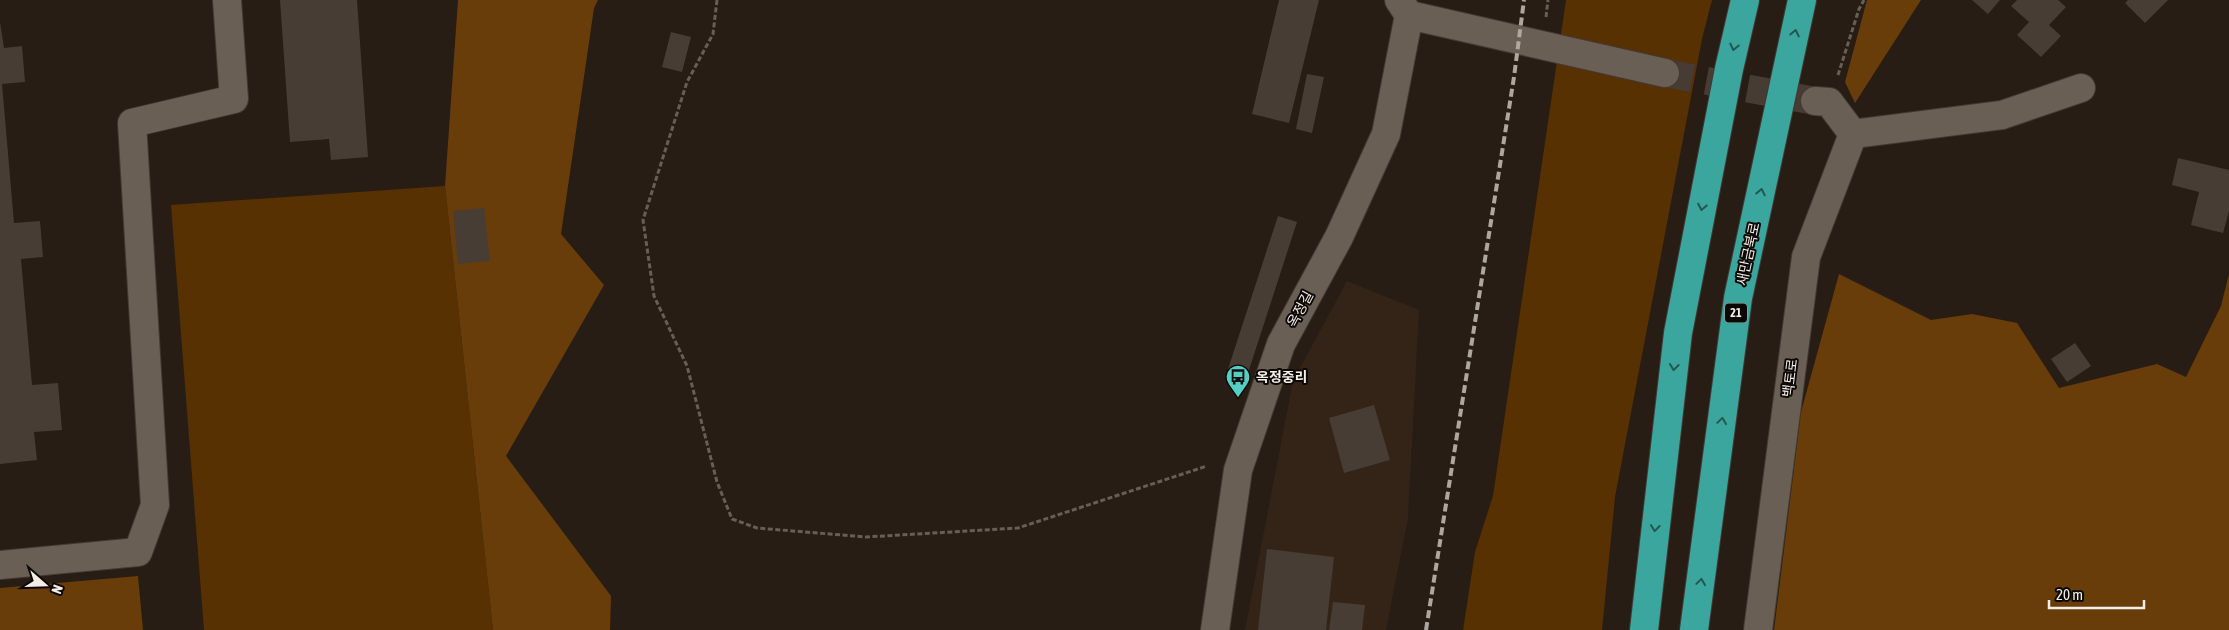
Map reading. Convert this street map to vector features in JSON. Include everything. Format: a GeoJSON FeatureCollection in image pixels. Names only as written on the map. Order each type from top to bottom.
{"type":"FeatureCollection","features":[{"type":"Feature","properties":{"kind":"highway"},"geometry":{"type":"LineString","coordinates":[[1644,630],[1678,333],[1729,69],[1745,0]]}},
{"type":"Feature","properties":{"kind":"highway","name":"새만금북로"},"geometry":{"type":"LineString","coordinates":[[1694,630],[1738,298],[1802,0]]}},
{"type":"Feature","properties":{"kind":"street"},"geometry":{"type":"LineString","coordinates":[[0,565],[138,552],[155,505],[132,123],[234,99],[226,0]]}},
{"type":"Feature","properties":{"kind":"street"},"geometry":{"type":"LineString","coordinates":[[1404,8],[1665,73]]}},
{"type":"Feature","properties":{"kind":"street","name":"옥정길"},"geometry":{"type":"LineString","coordinates":[[1215,630],[1238,470],[1281,344],[1339,237],[1386,134],[1404,8]]}},
{"type":"Feature","properties":{"kind":"street"},"geometry":{"type":"LineString","coordinates":[[1822,102],[1853,134],[2002,115],[2081,88]]}},
{"type":"Feature","properties":{"kind":"street","name":"백토로"},"geometry":{"type":"LineString","coordinates":[[1758,630],[1806,257],[1853,134]]}},
{"type":"Feature","properties":{"kind":"path"},"geometry":{"type":"LineString","coordinates":[[717,0],[713,34],[687,82],[643,220],[654,296],[687,366],[718,482],[732,519],[757,528],[866,537],[1018,528],[1209,466],[1238,470]]}},
{"type":"Feature","properties":{"kind":"path"},"geometry":{"type":"LineString","coordinates":[[1822,102],[1864,0]]}},
{"type":"Feature","properties":{"kind":"shaded area"},"geometry":{"type":"Polygon","coordinates":[[[458,0],[598,0],[594,8],[561,234],[604,285],[506,456],[611,596],[610,630],[493,630],[445,186],[458,0]]]}},
{"type":"Feature","properties":{"kind":"shaded area"},"geometry":{"type":"Polygon","coordinates":[[[1566,0],[1712,0],[1702,39],[1615,497],[1602,630],[1463,630],[1475,552],[1493,496],[1566,0]]]}},
{"type":"Feature","properties":{"kind":"shaded area"},"geometry":{"type":"Polygon","coordinates":[[[1867,0],[1921,0],[1855,103],[1845,82],[1867,0]]]}},
{"type":"Feature","properties":{"kind":"shaded area"},"geometry":{"type":"Polygon","coordinates":[[[445,186],[493,630],[204,630],[171,205],[445,186]]]}},
{"type":"Feature","properties":{"kind":"shaded area"},"geometry":{"type":"Polygon","coordinates":[[[1839,274],[1931,320],[1972,314],[2017,323],[2059,388],[2157,364],[2186,377],[2221,306],[2229,274],[2229,630],[1774,630],[1801,412],[1839,274]]]}},
{"type":"Feature","properties":{"kind":"shaded area"},"geometry":{"type":"Polygon","coordinates":[[[1347,281],[1419,310],[1408,518],[1386,630],[1245,630],[1293,381],[1347,281]]]}},
{"type":"Feature","properties":{"kind":"shaded area"},"geometry":{"type":"Polygon","coordinates":[[[138,576],[143,630],[0,630],[0,588],[138,576]]]}},
{"type":"Feature","properties":{"kind":"building"},"geometry":{"type":"Polygon","coordinates":[[[280,0],[357,0],[368,157],[331,160],[329,139],[290,142],[280,0]]]}},
{"type":"Feature","properties":{"kind":"building"},"geometry":{"type":"Polygon","coordinates":[[[1279,0],[1319,0],[1289,123],[1252,114],[1279,0]]]}},
{"type":"Feature","properties":{"kind":"building"},"geometry":{"type":"Polygon","coordinates":[[[1972,0],[2000,0],[1988,14],[1972,0]]]}},
{"type":"Feature","properties":{"kind":"building"},"geometry":{"type":"Polygon","coordinates":[[[2017,0],[2058,0],[2066,7],[2049,25],[2061,36],[2041,57],[2017,35],[2029,22],[2011,6],[2017,0]]]}},
{"type":"Feature","properties":{"kind":"building"},"geometry":{"type":"Polygon","coordinates":[[[2128,0],[2168,0],[2145,23],[2125,3],[2128,0]]]}},
{"type":"Feature","properties":{"kind":"building"},"geometry":{"type":"Polygon","coordinates":[[[0,22],[4,48],[22,46],[25,82],[2,84],[14,223],[40,221],[43,257],[21,259],[32,385],[58,383],[62,430],[34,432],[37,460],[0,464],[0,22]]]}},
{"type":"Feature","properties":{"kind":"building"},"geometry":{"type":"Polygon","coordinates":[[[671,32],[691,37],[682,72],[662,67],[671,32]]]}},
{"type":"Feature","properties":{"kind":"building"},"geometry":{"type":"Polygon","coordinates":[[[1307,74],[1324,77],[1312,133],[1296,129],[1307,74]]]}},
{"type":"Feature","properties":{"kind":"building"},"geometry":{"type":"Polygon","coordinates":[[[2178,158],[2229,170],[2229,211],[2223,233],[2191,225],[2199,192],[2172,185],[2178,158]]]}},
{"type":"Feature","properties":{"kind":"building"},"geometry":{"type":"Polygon","coordinates":[[[484,208],[490,261],[458,264],[453,211],[484,208]]]}},
{"type":"Feature","properties":{"kind":"building"},"geometry":{"type":"Polygon","coordinates":[[[1278,216],[1297,222],[1247,376],[1228,369],[1278,216]]]}},
{"type":"Feature","properties":{"kind":"building"},"geometry":{"type":"Polygon","coordinates":[[[2075,343],[2091,366],[2067,382],[2051,359],[2075,343]]]}},
{"type":"Feature","properties":{"kind":"building"},"geometry":{"type":"Polygon","coordinates":[[[1374,405],[1390,460],[1344,473],[1329,418],[1374,405]]]}},
{"type":"Feature","properties":{"kind":"building"},"geometry":{"type":"Polygon","coordinates":[[[1267,549],[1334,557],[1326,630],[1258,630],[1267,549]]]}},
{"type":"Feature","properties":{"kind":"building"},"geometry":{"type":"Polygon","coordinates":[[[1333,602],[1365,605],[1362,630],[1329,630],[1333,602]]]}},
{"type":"Feature","properties":{"kind":"tunnel"},"geometry":{"type":"LineString","coordinates":[[1665,73],[1815,101]]}},
{"type":"Feature","properties":{"kind":"railway"},"geometry":{"type":"LineString","coordinates":[[1426,630],[1514,77],[1524,0]]}},
{"type":"Feature","properties":{"kind":"place","name":"옥정중리"},"geometry":{"type":"Point","coordinates":[1238,398]}}]}
